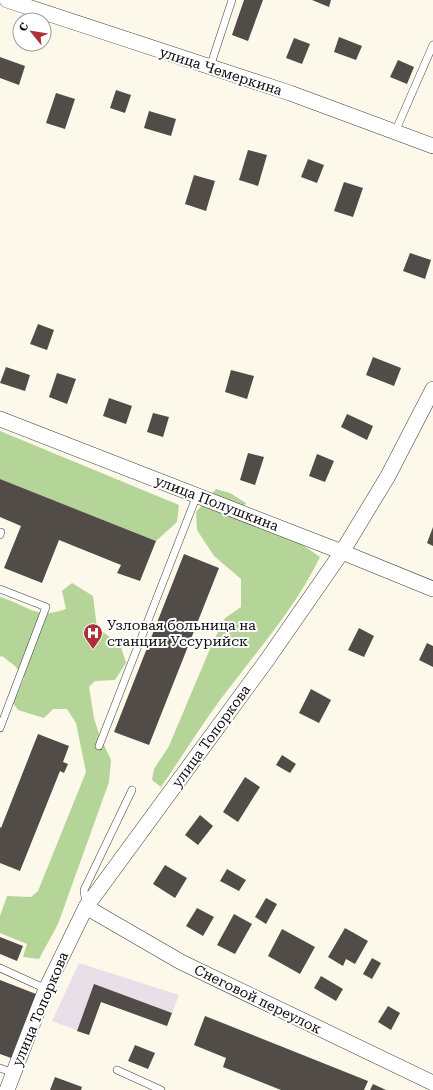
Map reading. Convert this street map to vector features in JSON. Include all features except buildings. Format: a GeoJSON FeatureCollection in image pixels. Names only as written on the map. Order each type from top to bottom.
{"type":"FeatureCollection","features":[{"type":"Feature","properties":{"kind":"street","name":"улица Чемеркина"},"geometry":{"type":"LineString","coordinates":[[6,0],[290,93],[433,146]]}},
{"type":"Feature","properties":{"kind":"street","name":"улица Топоркова"},"geometry":{"type":"LineString","coordinates":[[7,1090],[6,1071],[86,907],[293,624],[342,552],[388,476],[433,389]]}},
{"type":"Feature","properties":{"kind":"street","name":"улица Полушкина"},"geometry":{"type":"LineString","coordinates":[[0,418],[433,589]]}},
{"type":"Feature","properties":{"kind":"street","name":"Снеговой переулок"},"geometry":{"type":"LineString","coordinates":[[86,907],[182,962],[433,1083]]}},
{"type":"Feature","properties":{"kind":"lane"},"geometry":{"type":"LineString","coordinates":[[210,68],[232,0]]}},
{"type":"Feature","properties":{"kind":"lane"},"geometry":{"type":"LineString","coordinates":[[395,132],[433,45]]}},
{"type":"Feature","properties":{"kind":"lane"},"geometry":{"type":"LineString","coordinates":[[99,746],[197,495]]}},
{"type":"Feature","properties":{"kind":"lane"},"geometry":{"type":"LineString","coordinates":[[0,589],[46,607],[0,728]]}},
{"type":"Feature","properties":{"kind":"lane"},"geometry":{"type":"LineString","coordinates":[[86,907],[84,890],[132,790]]}},
{"type":"Feature","properties":{"kind":"lane"},"geometry":{"type":"LineString","coordinates":[[0,968],[46,989]]}},
{"type":"Feature","properties":{"kind":"lane"},"geometry":{"type":"LineString","coordinates":[[117,1070],[161,1090]]}},
{"type":"Feature","properties":{"kind":"shaded area"},"geometry":{"type":"Polygon","coordinates":[[[79,963],[179,995],[167,1026],[101,1002],[89,1035],[52,1021],[79,963]]]}},
{"type":"Feature","properties":{"kind":"green space"},"geometry":{"type":"Polygon","coordinates":[[[0,431],[179,505],[177,522],[156,541],[0,479],[0,431]]]}},
{"type":"Feature","properties":{"kind":"green space"},"geometry":{"type":"Polygon","coordinates":[[[216,489],[230,493],[246,503],[237,520],[297,541],[320,557],[301,592],[290,608],[221,699],[161,787],[152,780],[154,769],[169,746],[212,644],[225,618],[241,607],[241,579],[214,556],[197,530],[196,512],[216,489]]]}},
{"type":"Feature","properties":{"kind":"green space"},"geometry":{"type":"Polygon","coordinates":[[[72,583],[93,596],[97,628],[120,644],[126,663],[115,680],[95,681],[89,687],[94,718],[99,734],[111,760],[109,782],[58,924],[39,959],[23,957],[27,944],[0,933],[0,916],[7,896],[31,897],[38,891],[86,772],[76,723],[67,709],[53,709],[44,718],[18,710],[13,703],[24,678],[15,666],[2,656],[0,657],[0,597],[39,612],[55,612],[66,609],[62,591],[72,583]]]}},
{"type":"Feature","properties":{"kind":"place","name":"Узловая больница на станции Уссурийск"},"geometry":{"type":"Point","coordinates":[93,650]}}]}
